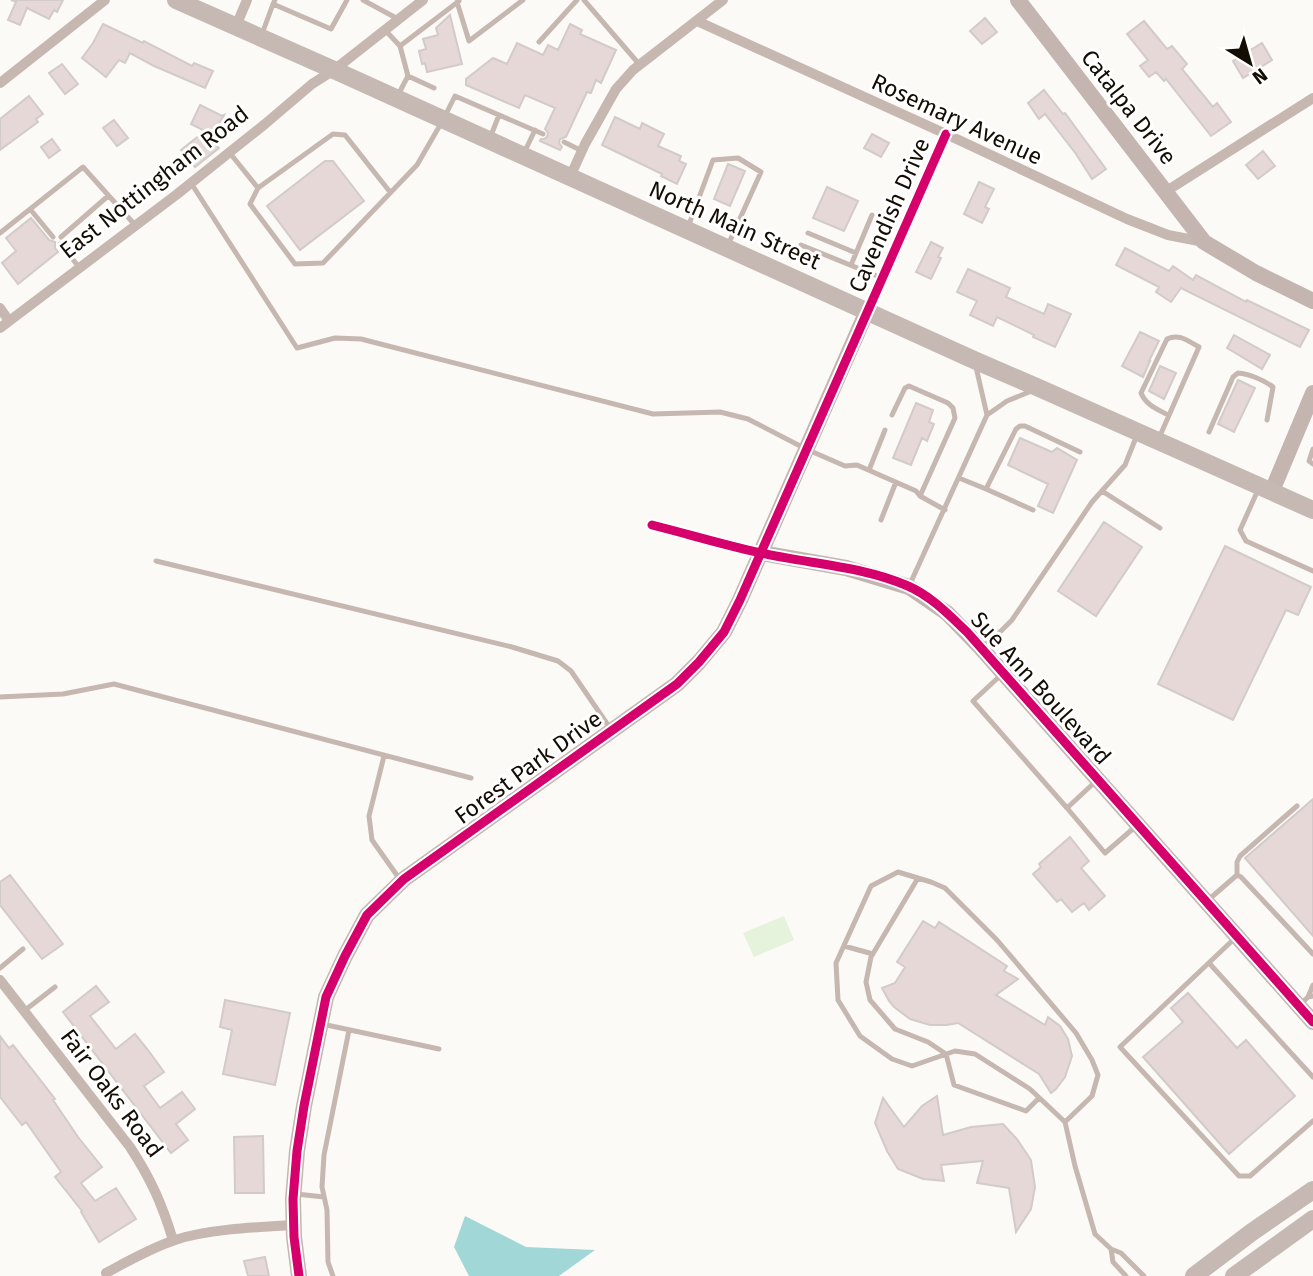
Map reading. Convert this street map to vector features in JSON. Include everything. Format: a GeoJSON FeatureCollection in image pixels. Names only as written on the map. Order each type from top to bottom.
{"type":"FeatureCollection","features":[{"type":"Feature","properties":{"kind":"main road","name":"North Main Street"},"geometry":{"type":"LineString","coordinates":[[176,0],[1313,510]]}},
{"type":"Feature","properties":{"kind":"main road"},"geometry":{"type":"LineString","coordinates":[[1194,1276],[1313,1189]]}},
{"type":"Feature","properties":{"kind":"main road"},"geometry":{"type":"LineString","coordinates":[[1234,1276],[1313,1219]]}},
{"type":"Feature","properties":{"kind":"street"},"geometry":{"type":"LineString","coordinates":[[0,83],[105,0]]}},
{"type":"Feature","properties":{"kind":"street"},"geometry":{"type":"LineString","coordinates":[[236,26],[247,0]]}},
{"type":"Feature","properties":{"kind":"street","name":"East Nottingham Road"},"geometry":{"type":"LineString","coordinates":[[4,324],[191,183],[312,83],[334,70],[423,0]]}},
{"type":"Feature","properties":{"kind":"street"},"geometry":{"type":"LineString","coordinates":[[570,177],[610,98],[633,69],[723,0]]}},
{"type":"Feature","properties":{"kind":"street","name":"Catalpa Drive"},"geometry":{"type":"LineString","coordinates":[[1020,1],[1204,242]]}},
{"type":"Feature","properties":{"kind":"street","name":"Rosemary Avenue"},"geometry":{"type":"LineString","coordinates":[[697,21],[1127,219],[1168,235],[1204,242],[1256,273],[1313,301]]}},
{"type":"Feature","properties":{"kind":"street"},"geometry":{"type":"LineString","coordinates":[[1165,192],[1313,99]]}},
{"type":"Feature","properties":{"kind":"street","name":"Cavendish Drive"},"geometry":{"type":"LineString","coordinates":[[867,311],[946,134]]}},
{"type":"Feature","properties":{"kind":"street"},"geometry":{"type":"LineString","coordinates":[[0,308],[4,324]]}},
{"type":"Feature","properties":{"kind":"street","name":"Forest Park Drive"},"geometry":{"type":"LineString","coordinates":[[299,1276],[293,1225],[293,1194],[302,1118],[326,997],[367,915],[401,882],[677,684],[699,662],[723,632],[740,600],[867,311]]}},
{"type":"Feature","properties":{"kind":"street"},"geometry":{"type":"LineString","coordinates":[[1266,488],[1312,399]]}},
{"type":"Feature","properties":{"kind":"street","name":"Sue Ann Boulevard"},"geometry":{"type":"LineString","coordinates":[[652,525],[761,553],[846,568],[909,587],[947,613],[1237,936],[1307,1000],[1313,1022]]}},
{"type":"Feature","properties":{"kind":"street","name":"Fair Oaks Road"},"geometry":{"type":"LineString","coordinates":[[0,980],[130,1147],[160,1199],[173,1240]]}},
{"type":"Feature","properties":{"kind":"street"},"geometry":{"type":"LineString","coordinates":[[106,1273],[173,1240],[201,1234],[293,1225]]}},
{"type":"Feature","properties":{"kind":"lane"},"geometry":{"type":"LineString","coordinates":[[261,37],[274,2],[331,29],[347,0]]}},
{"type":"Feature","properties":{"kind":"lane"},"geometry":{"type":"LineString","coordinates":[[363,0],[398,19]]}},
{"type":"Feature","properties":{"kind":"lane"},"geometry":{"type":"LineString","coordinates":[[400,46],[458,1],[469,41],[523,0]]}},
{"type":"Feature","properties":{"kind":"lane"},"geometry":{"type":"LineString","coordinates":[[539,42],[577,0]]}},
{"type":"Feature","properties":{"kind":"lane"},"geometry":{"type":"LineString","coordinates":[[584,0],[639,64]]}},
{"type":"Feature","properties":{"kind":"lane"},"geometry":{"type":"LineString","coordinates":[[385,30],[400,46],[408,76],[396,99]]}},
{"type":"Feature","properties":{"kind":"lane"},"geometry":{"type":"LineString","coordinates":[[408,76],[434,88]]}},
{"type":"Feature","properties":{"kind":"lane"},"geometry":{"type":"LineString","coordinates":[[390,192],[345,135],[333,134],[258,188],[250,204],[296,264],[323,263],[417,164],[455,96],[543,134]]}},
{"type":"Feature","properties":{"kind":"lane"},"geometry":{"type":"LineString","coordinates":[[488,140],[499,115]]}},
{"type":"Feature","properties":{"kind":"lane"},"geometry":{"type":"LineString","coordinates":[[523,156],[535,130]]}},
{"type":"Feature","properties":{"kind":"lane"},"geometry":{"type":"LineString","coordinates":[[564,142],[582,150]]}},
{"type":"Feature","properties":{"kind":"lane"},"geometry":{"type":"LineString","coordinates":[[229,152],[258,188]]}},
{"type":"Feature","properties":{"kind":"lane"},"geometry":{"type":"LineString","coordinates":[[687,230],[713,160],[738,158],[761,172],[727,247]]}},
{"type":"Feature","properties":{"kind":"lane"},"geometry":{"type":"LineString","coordinates":[[0,233],[83,167],[135,225]]}},
{"type":"Feature","properties":{"kind":"lane"},"geometry":{"type":"LineString","coordinates":[[191,183],[297,348],[335,338],[361,339],[653,414],[720,412],[748,419],[845,466],[857,465],[869,470],[916,491],[945,510]]}},
{"type":"Feature","properties":{"kind":"lane"},"geometry":{"type":"LineString","coordinates":[[79,267],[60,241],[108,196]]}},
{"type":"Feature","properties":{"kind":"lane"},"geometry":{"type":"LineString","coordinates":[[30,209],[53,237]]}},
{"type":"Feature","properties":{"kind":"lane"},"geometry":{"type":"LineString","coordinates":[[851,265],[872,215]]}},
{"type":"Feature","properties":{"kind":"lane"},"geometry":{"type":"LineString","coordinates":[[808,233],[856,253]]}},
{"type":"Feature","properties":{"kind":"lane"},"geometry":{"type":"LineString","coordinates":[[801,245],[882,278]]}},
{"type":"Feature","properties":{"kind":"lane"},"geometry":{"type":"LineString","coordinates":[[1158,440],[1199,347],[1181,337],[1173,336],[1167,340],[1141,393],[1144,400],[1168,415]]}},
{"type":"Feature","properties":{"kind":"lane"},"geometry":{"type":"LineString","coordinates":[[974,360],[987,415]]}},
{"type":"Feature","properties":{"kind":"lane"},"geometry":{"type":"LineString","coordinates":[[1209,432],[1233,377],[1238,373],[1273,387],[1267,420]]}},
{"type":"Feature","properties":{"kind":"lane"},"geometry":{"type":"LineString","coordinates":[[892,415],[905,388],[909,386],[948,403],[953,408],[954,418],[920,496]]}},
{"type":"Feature","properties":{"kind":"lane"},"geometry":{"type":"LineString","coordinates":[[909,587],[987,415],[1007,401],[1039,388]]}},
{"type":"Feature","properties":{"kind":"lane"},"geometry":{"type":"LineString","coordinates":[[986,489],[1020,426],[1080,452]]}},
{"type":"Feature","properties":{"kind":"lane"},"geometry":{"type":"LineString","coordinates":[[869,470],[885,430]]}},
{"type":"Feature","properties":{"kind":"lane"},"geometry":{"type":"LineString","coordinates":[[980,647],[1012,620],[1092,502],[1125,465],[1138,432]]}},
{"type":"Feature","properties":{"kind":"lane"},"geometry":{"type":"LineString","coordinates":[[1313,449],[1309,461],[1313,464]]}},
{"type":"Feature","properties":{"kind":"lane"},"geometry":{"type":"LineString","coordinates":[[959,478],[1033,510]]}},
{"type":"Feature","properties":{"kind":"lane"},"geometry":{"type":"LineString","coordinates":[[881,520],[896,482]]}},
{"type":"Feature","properties":{"kind":"lane"},"geometry":{"type":"LineString","coordinates":[[1266,488],[1240,530],[1246,541],[1313,571]]}},
{"type":"Feature","properties":{"kind":"lane"},"geometry":{"type":"LineString","coordinates":[[1102,491],[1160,528]]}},
{"type":"Feature","properties":{"kind":"lane"},"geometry":{"type":"LineString","coordinates":[[156,561],[499,644],[558,661],[571,671],[612,731]]}},
{"type":"Feature","properties":{"kind":"lane"},"geometry":{"type":"LineString","coordinates":[[1003,673],[973,702],[1105,853],[1138,825]]}},
{"type":"Feature","properties":{"kind":"lane"},"geometry":{"type":"LineString","coordinates":[[0,697],[63,694],[114,684],[471,778]]}},
{"type":"Feature","properties":{"kind":"lane"},"geometry":{"type":"LineString","coordinates":[[384,755],[369,816],[372,840],[401,882]]}},
{"type":"Feature","properties":{"kind":"lane"},"geometry":{"type":"LineString","coordinates":[[1067,808],[1097,779]]}},
{"type":"Feature","properties":{"kind":"lane"},"geometry":{"type":"LineString","coordinates":[[1237,875],[1240,856],[1297,806]]}},
{"type":"Feature","properties":{"kind":"lane"},"geometry":{"type":"LineString","coordinates":[[1065,1122],[1092,1096],[1098,1075],[1076,1033],[997,940],[945,888],[898,872],[872,886],[836,963],[838,1000],[860,1036],[892,1059],[912,1066],[955,1051],[975,1054],[1030,1089],[1065,1122],[1095,1234],[1111,1249],[1121,1253],[1144,1276]]}},
{"type":"Feature","properties":{"kind":"lane"},"geometry":{"type":"LineString","coordinates":[[1206,901],[1237,875]]}},
{"type":"Feature","properties":{"kind":"lane"},"geometry":{"type":"LineString","coordinates":[[1237,875],[1313,954]]}},
{"type":"Feature","properties":{"kind":"lane"},"geometry":{"type":"LineString","coordinates":[[918,878],[873,954],[866,982],[870,1000],[895,1029],[928,1042],[946,1054],[954,1085],[1026,1111],[1039,1098]]}},
{"type":"Feature","properties":{"kind":"lane"},"geometry":{"type":"LineString","coordinates":[[1237,936],[1120,1047],[1238,1176],[1250,1176],[1313,1121]]}},
{"type":"Feature","properties":{"kind":"lane"},"geometry":{"type":"LineString","coordinates":[[844,946],[873,954]]}},
{"type":"Feature","properties":{"kind":"lane"},"geometry":{"type":"LineString","coordinates":[[0,968],[23,949]]}},
{"type":"Feature","properties":{"kind":"lane"},"geometry":{"type":"LineString","coordinates":[[1209,963],[1313,1077]]}},
{"type":"Feature","properties":{"kind":"lane"},"geometry":{"type":"LineString","coordinates":[[1307,1000],[1313,985]]}},
{"type":"Feature","properties":{"kind":"lane"},"geometry":{"type":"LineString","coordinates":[[24,1011],[55,987]]}},
{"type":"Feature","properties":{"kind":"lane"},"geometry":{"type":"LineString","coordinates":[[320,1024],[439,1049]]}},
{"type":"Feature","properties":{"kind":"lane"},"geometry":{"type":"LineString","coordinates":[[332,1276],[328,1262],[327,1210],[321,1187],[324,1155],[349,1030]]}},
{"type":"Feature","properties":{"kind":"lane"},"geometry":{"type":"LineString","coordinates":[[293,1194],[324,1197]]}},
{"type":"Feature","properties":{"kind":"lane"},"geometry":{"type":"LineString","coordinates":[[1111,1249],[1113,1262],[1126,1276]]}},
{"type":"Feature","properties":{"kind":"green space"},"geometry":{"type":"Polygon","coordinates":[[[784,916],[794,940],[754,957],[743,933],[784,916]]]}},
{"type":"Feature","properties":{"kind":"water"},"geometry":{"type":"Polygon","coordinates":[[[465,1216],[526,1247],[595,1250],[559,1276],[469,1276],[454,1247],[465,1216]]]}},
{"type":"Feature","properties":{"kind":"building"},"geometry":{"type":"Polygon","coordinates":[[[11,0],[63,0],[57,12],[54,10],[49,19],[27,8],[20,25],[8,20],[16,2],[11,0]]]}},
{"type":"Feature","properties":{"kind":"building"},"geometry":{"type":"Polygon","coordinates":[[[450,15],[462,64],[427,72],[419,51],[426,49],[423,39],[438,35],[436,28],[450,15]]]}},
{"type":"Feature","properties":{"kind":"building"},"geometry":{"type":"Polygon","coordinates":[[[985,18],[997,32],[982,44],[970,31],[985,18]]]}},
{"type":"Feature","properties":{"kind":"building"},"geometry":{"type":"Polygon","coordinates":[[[1144,21],[1167,49],[1172,46],[1187,64],[1182,69],[1213,107],[1217,103],[1231,122],[1211,136],[1166,79],[1164,81],[1156,72],[1149,77],[1140,66],[1148,60],[1127,34],[1144,21]]]}},
{"type":"Feature","properties":{"kind":"building"},"geometry":{"type":"Polygon","coordinates":[[[103,24],[143,43],[144,41],[192,66],[194,63],[213,71],[205,88],[130,53],[125,63],[119,60],[106,77],[82,58],[103,24]]]}},
{"type":"Feature","properties":{"kind":"building"},"geometry":{"type":"Polygon","coordinates":[[[570,24],[582,30],[580,34],[616,50],[601,83],[596,80],[591,93],[587,92],[566,137],[560,139],[560,150],[540,141],[547,137],[545,129],[555,108],[525,95],[519,108],[466,85],[466,79],[493,58],[507,64],[517,43],[543,55],[548,45],[558,50],[570,24]]]}},
{"type":"Feature","properties":{"kind":"building"},"geometry":{"type":"Polygon","coordinates":[[[1262,43],[1272,60],[1243,78],[1233,61],[1262,43]]]}},
{"type":"Feature","properties":{"kind":"building"},"geometry":{"type":"Polygon","coordinates":[[[62,64],[78,84],[65,94],[49,73],[62,64]]]}},
{"type":"Feature","properties":{"kind":"building"},"geometry":{"type":"Polygon","coordinates":[[[1044,90],[1063,114],[1065,113],[1106,169],[1092,179],[1045,114],[1039,119],[1028,103],[1044,90]]]}},
{"type":"Feature","properties":{"kind":"building"},"geometry":{"type":"Polygon","coordinates":[[[29,96],[43,114],[36,119],[38,122],[0,150],[0,119],[29,96]]]}},
{"type":"Feature","properties":{"kind":"building"},"geometry":{"type":"Polygon","coordinates":[[[200,105],[224,115],[211,139],[219,148],[195,167],[181,150],[205,131],[191,124],[200,105]]]}},
{"type":"Feature","properties":{"kind":"building"},"geometry":{"type":"Polygon","coordinates":[[[615,117],[640,129],[642,123],[664,134],[658,146],[681,156],[679,161],[686,164],[677,184],[602,145],[615,117]]]}},
{"type":"Feature","properties":{"kind":"building"},"geometry":{"type":"Polygon","coordinates":[[[114,120],[128,138],[117,146],[103,128],[114,120]]]}},
{"type":"Feature","properties":{"kind":"building"},"geometry":{"type":"Polygon","coordinates":[[[872,134],[889,143],[881,157],[864,148],[872,134]]]}},
{"type":"Feature","properties":{"kind":"building"},"geometry":{"type":"Polygon","coordinates":[[[52,139],[60,150],[49,158],[41,147],[52,139]]]}},
{"type":"Feature","properties":{"kind":"building"},"geometry":{"type":"Polygon","coordinates":[[[1263,151],[1275,166],[1258,179],[1246,165],[1263,151]]]}},
{"type":"Feature","properties":{"kind":"building"},"geometry":{"type":"Polygon","coordinates":[[[325,161],[333,161],[364,201],[300,250],[267,206],[325,161]]]}},
{"type":"Feature","properties":{"kind":"building"},"geometry":{"type":"Polygon","coordinates":[[[728,164],[745,171],[730,206],[714,199],[728,164]]]}},
{"type":"Feature","properties":{"kind":"building"},"geometry":{"type":"Polygon","coordinates":[[[979,182],[994,189],[985,207],[989,209],[982,223],[964,214],[979,182]]]}},
{"type":"Feature","properties":{"kind":"building"},"geometry":{"type":"Polygon","coordinates":[[[827,187],[858,201],[844,231],[813,218],[827,187]]]}},
{"type":"Feature","properties":{"kind":"building"},"geometry":{"type":"Polygon","coordinates":[[[31,218],[49,240],[55,242],[58,252],[18,284],[2,263],[16,251],[6,238],[31,218]]]}},
{"type":"Feature","properties":{"kind":"building"},"geometry":{"type":"Polygon","coordinates":[[[931,242],[943,248],[931,279],[916,272],[931,242]]]}},
{"type":"Feature","properties":{"kind":"building"},"geometry":{"type":"Polygon","coordinates":[[[1125,248],[1169,271],[1173,266],[1193,280],[1196,275],[1246,302],[1247,300],[1309,330],[1300,347],[1181,288],[1171,302],[1156,292],[1159,287],[1116,265],[1125,248]]]}},
{"type":"Feature","properties":{"kind":"building"},"geometry":{"type":"Polygon","coordinates":[[[968,269],[1010,288],[1006,297],[1044,314],[1048,304],[1071,314],[1055,347],[997,317],[993,326],[970,315],[977,301],[957,292],[968,269]]]}},
{"type":"Feature","properties":{"kind":"building"},"geometry":{"type":"Polygon","coordinates":[[[1140,332],[1159,341],[1143,377],[1122,366],[1140,332]]]}},
{"type":"Feature","properties":{"kind":"building"},"geometry":{"type":"Polygon","coordinates":[[[1234,335],[1270,355],[1262,369],[1227,348],[1234,335]]]}},
{"type":"Feature","properties":{"kind":"building"},"geometry":{"type":"Polygon","coordinates":[[[1160,366],[1176,373],[1164,399],[1149,391],[1160,366]]]}},
{"type":"Feature","properties":{"kind":"building"},"geometry":{"type":"Polygon","coordinates":[[[1238,380],[1255,388],[1234,432],[1218,424],[1238,380]]]}},
{"type":"Feature","properties":{"kind":"building"},"geometry":{"type":"Polygon","coordinates":[[[916,403],[933,410],[929,422],[934,424],[927,441],[922,438],[911,465],[893,458],[916,403]]]}},
{"type":"Feature","properties":{"kind":"building"},"geometry":{"type":"Polygon","coordinates":[[[1020,438],[1052,452],[1057,448],[1077,460],[1053,513],[1038,506],[1048,484],[1008,465],[1020,438]]]}},
{"type":"Feature","properties":{"kind":"building"},"geometry":{"type":"Polygon","coordinates":[[[1104,522],[1142,547],[1096,616],[1058,591],[1104,522]]]}},
{"type":"Feature","properties":{"kind":"building"},"geometry":{"type":"Polygon","coordinates":[[[1225,546],[1311,587],[1298,615],[1286,610],[1233,720],[1158,684],[1225,546]]]}},
{"type":"Feature","properties":{"kind":"building"},"geometry":{"type":"Polygon","coordinates":[[[1313,799],[1313,936],[1245,858],[1313,799]]]}},
{"type":"Feature","properties":{"kind":"building"},"geometry":{"type":"Polygon","coordinates":[[[1070,837],[1089,861],[1081,868],[1105,896],[1089,910],[1084,903],[1072,912],[1061,899],[1057,902],[1033,874],[1041,867],[1039,864],[1070,837]]]}},
{"type":"Feature","properties":{"kind":"building"},"geometry":{"type":"Polygon","coordinates":[[[10,875],[63,944],[42,959],[0,905],[0,882],[10,875]]]}},
{"type":"Feature","properties":{"kind":"building"},"geometry":{"type":"Polygon","coordinates":[[[923,921],[935,928],[939,922],[1007,966],[1004,971],[1018,979],[996,995],[1045,1025],[1048,1017],[1060,1026],[1068,1039],[1072,1056],[1065,1077],[1051,1093],[1039,1074],[958,1023],[930,1025],[910,1019],[889,1001],[882,988],[895,983],[905,967],[897,962],[923,921]]]}},
{"type":"Feature","properties":{"kind":"building"},"geometry":{"type":"Polygon","coordinates":[[[96,986],[109,1002],[90,1016],[116,1049],[135,1034],[164,1072],[144,1086],[160,1108],[182,1092],[195,1109],[176,1124],[188,1140],[171,1153],[63,1012],[96,986]]]}},
{"type":"Feature","properties":{"kind":"building"},"geometry":{"type":"Polygon","coordinates":[[[1188,993],[1237,1048],[1246,1040],[1295,1096],[1229,1154],[1143,1057],[1183,1022],[1171,1008],[1188,993]]]}},
{"type":"Feature","properties":{"kind":"building"},"geometry":{"type":"Polygon","coordinates":[[[225,1000],[290,1013],[275,1085],[223,1074],[232,1030],[220,1027],[225,1000]]]}},
{"type":"Feature","properties":{"kind":"building"},"geometry":{"type":"Polygon","coordinates":[[[0,1036],[9,1048],[13,1045],[55,1099],[53,1100],[78,1137],[102,1167],[81,1183],[95,1201],[116,1188],[136,1219],[99,1242],[82,1211],[55,1177],[61,1172],[26,1122],[22,1125],[0,1097],[0,1036]]]}},
{"type":"Feature","properties":{"kind":"building"},"geometry":{"type":"Polygon","coordinates":[[[937,1096],[943,1135],[971,1127],[1003,1124],[1031,1160],[1035,1187],[1031,1209],[1016,1232],[1009,1188],[977,1183],[983,1161],[941,1165],[944,1181],[923,1179],[898,1169],[887,1151],[875,1123],[883,1098],[904,1127],[922,1106],[937,1096]]]}},
{"type":"Feature","properties":{"kind":"building"},"geometry":{"type":"Polygon","coordinates":[[[263,1136],[264,1193],[235,1193],[234,1137],[263,1136]]]}},
{"type":"Feature","properties":{"kind":"building"},"geometry":{"type":"Polygon","coordinates":[[[265,1257],[269,1276],[248,1276],[244,1261],[265,1257]]]}},
{"type":"Feature","properties":{"kind":"cycle path"},"geometry":{"type":"LineString","coordinates":[[299,1276],[293,1199],[304,1106],[326,997],[367,915],[404,879],[677,684],[724,632],[946,134]]}},
{"type":"Feature","properties":{"kind":"cycle path"},"geometry":{"type":"LineString","coordinates":[[652,525],[733,547],[873,574],[908,586],[932,600],[967,632],[1313,1022]]}}]}
